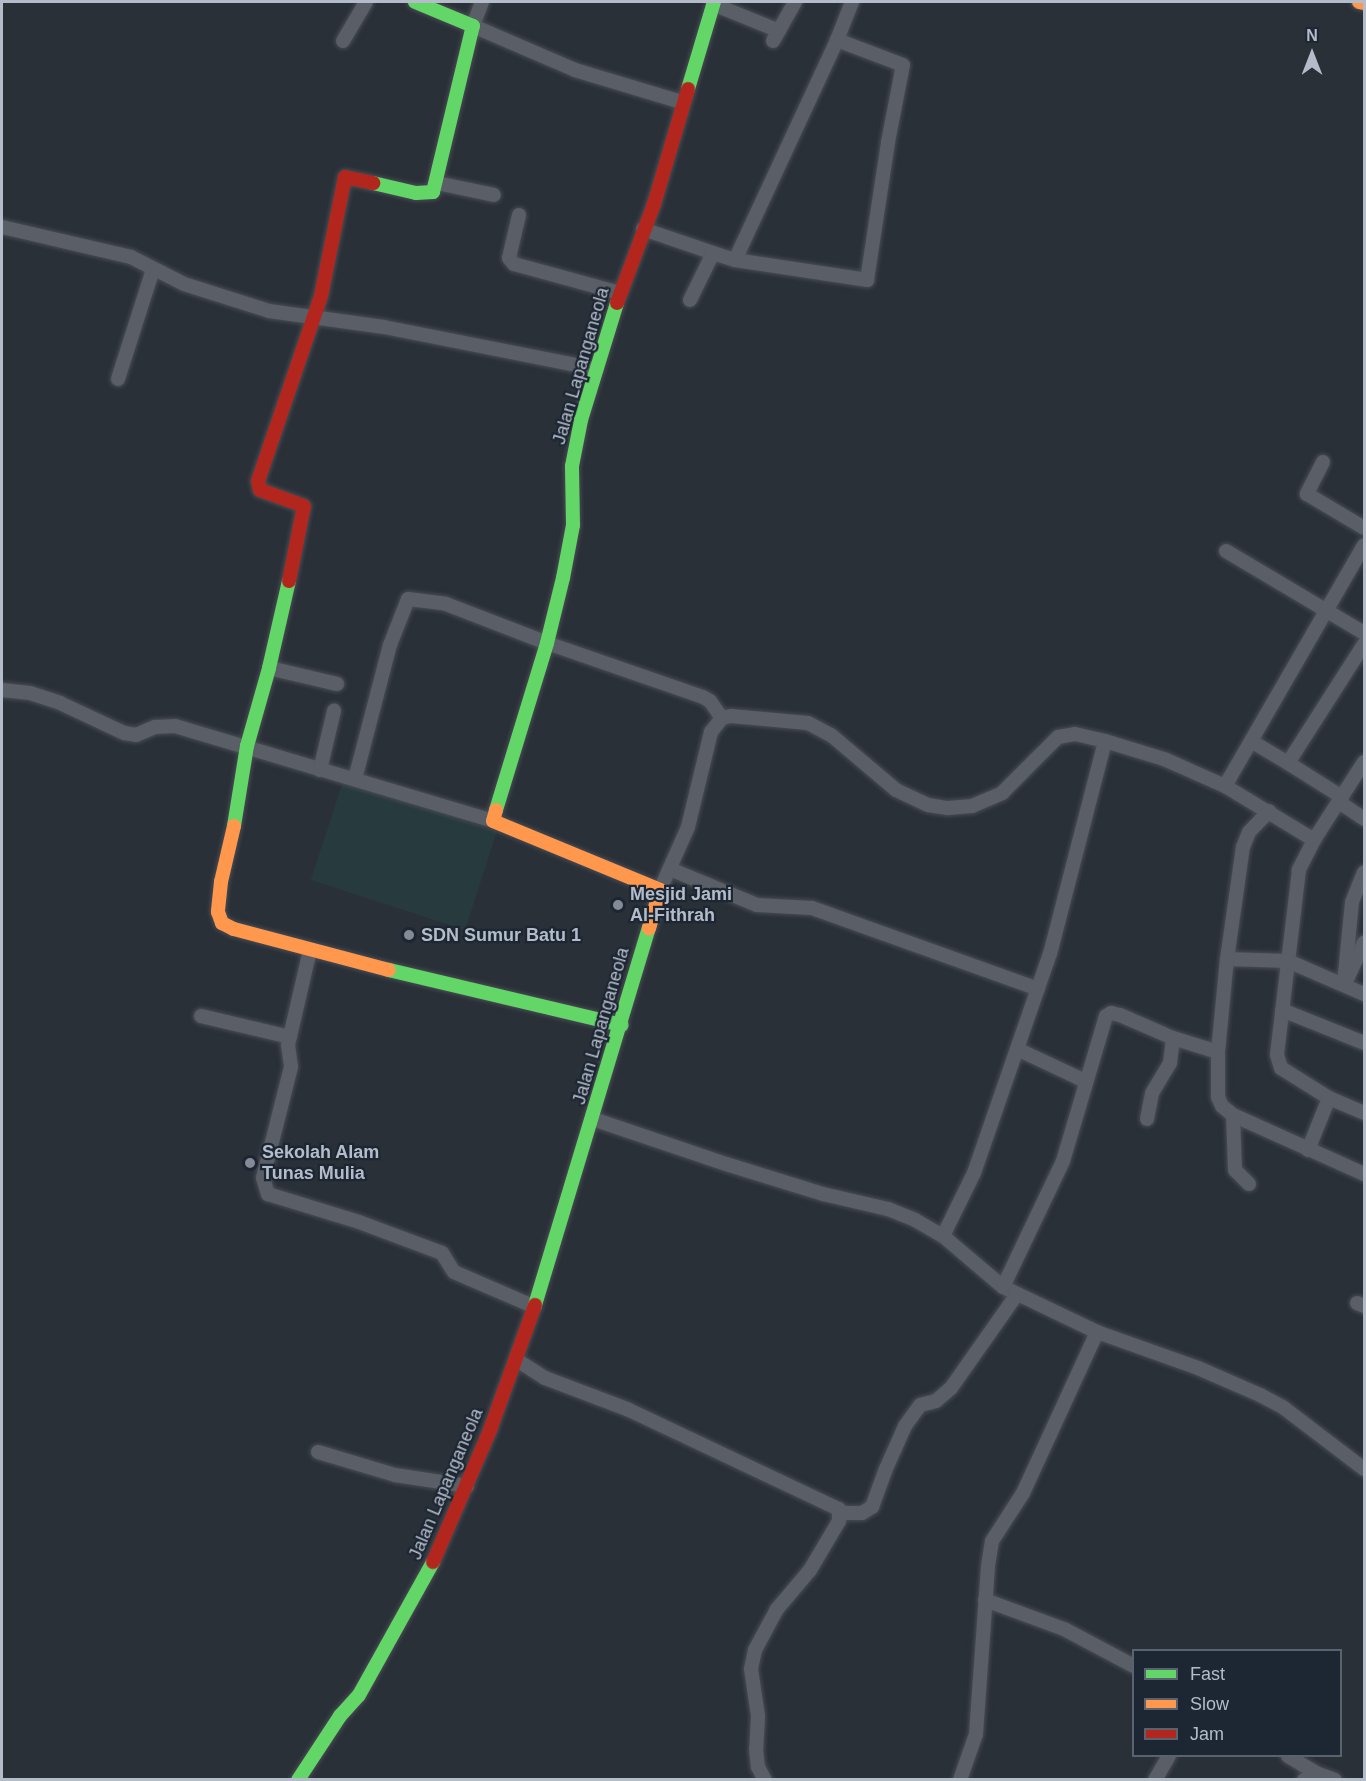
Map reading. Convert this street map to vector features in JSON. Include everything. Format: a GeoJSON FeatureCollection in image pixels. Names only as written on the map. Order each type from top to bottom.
{"type":"FeatureCollection","features":[{"type":"Feature","properties":{"kind":"street"},"geometry":{"type":"LineString","coordinates":[[343,41],[366,2]]}},
{"type":"Feature","properties":{"kind":"street"},"geometry":{"type":"LineString","coordinates":[[415,2],[575,70],[682,102]]}},
{"type":"Feature","properties":{"kind":"street"},"geometry":{"type":"LineString","coordinates":[[482,2],[456,88],[437,183],[433,192],[428,194],[345,177],[330,263],[302,359],[258,481],[260,490],[299,503],[304,509],[269,668],[247,746],[240,799],[221,882],[219,919],[227,927],[310,950],[466,990],[622,1025]]}},
{"type":"Feature","properties":{"kind":"street"},"geometry":{"type":"LineString","coordinates":[[714,3],[776,36],[795,2]]}},
{"type":"Feature","properties":{"kind":"street"},"geometry":{"type":"LineString","coordinates":[[735,260],[837,40],[852,2]]}},
{"type":"Feature","properties":{"kind":"street"},"geometry":{"type":"LineString","coordinates":[[1359,2],[1365,3]]}},
{"type":"Feature","properties":{"kind":"street","name":"Jalan Lapanganeola"},"geometry":{"type":"LineString","coordinates":[[493,820],[547,643],[573,525],[572,476],[577,437],[620,293],[654,204],[682,102],[714,3]]}},
{"type":"Feature","properties":{"kind":"street"},"geometry":{"type":"LineString","coordinates":[[643,229],[735,260],[867,280],[888,142],[903,65],[837,40]]}},
{"type":"Feature","properties":{"kind":"street"},"geometry":{"type":"LineString","coordinates":[[437,183],[494,195]]}},
{"type":"Feature","properties":{"kind":"street"},"geometry":{"type":"LineString","coordinates":[[519,215],[509,258],[514,264],[620,293]]}},
{"type":"Feature","properties":{"kind":"street"},"geometry":{"type":"LineString","coordinates":[[2,227],[131,257],[184,284],[269,311],[384,327],[597,369]]}},
{"type":"Feature","properties":{"kind":"street"},"geometry":{"type":"LineString","coordinates":[[690,300],[713,253]]}},
{"type":"Feature","properties":{"kind":"street"},"geometry":{"type":"LineString","coordinates":[[118,379],[153,269]]}},
{"type":"Feature","properties":{"kind":"street"},"geometry":{"type":"LineString","coordinates":[[1323,462],[1307,494],[1365,528]]}},
{"type":"Feature","properties":{"kind":"street"},"geometry":{"type":"LineString","coordinates":[[1225,786],[1365,545]]}},
{"type":"Feature","properties":{"kind":"street"},"geometry":{"type":"LineString","coordinates":[[1226,551],[1365,633]]}},
{"type":"Feature","properties":{"kind":"street"},"geometry":{"type":"LineString","coordinates":[[355,779],[390,645],[408,599],[446,604],[547,643],[703,697],[710,701],[722,718]]}},
{"type":"Feature","properties":{"kind":"street"},"geometry":{"type":"LineString","coordinates":[[1288,763],[1365,644]]}},
{"type":"Feature","properties":{"kind":"street"},"geometry":{"type":"LineString","coordinates":[[269,668],[337,684]]}},
{"type":"Feature","properties":{"kind":"street"},"geometry":{"type":"LineString","coordinates":[[2,690],[30,693],[60,703],[124,733],[136,735],[155,727],[175,726],[493,820],[660,890],[693,811],[711,732],[722,718],[731,716],[808,723],[831,735],[896,790],[928,805],[960,809],[986,802],[1002,793],[1058,737],[1075,734],[1164,759],[1225,786],[1314,840]]}},
{"type":"Feature","properties":{"kind":"street"},"geometry":{"type":"LineString","coordinates":[[320,770],[334,711]]}},
{"type":"Feature","properties":{"kind":"street"},"geometry":{"type":"LineString","coordinates":[[943,1236],[974,1173],[1038,989],[1070,884],[1105,741]]}},
{"type":"Feature","properties":{"kind":"street"},"geometry":{"type":"LineString","coordinates":[[1251,741],[1288,763],[1365,819]]}},
{"type":"Feature","properties":{"kind":"street"},"geometry":{"type":"LineString","coordinates":[[1365,762],[1314,840],[1299,870],[1287,961],[1278,1063],[1281,1068],[1329,1098],[1365,1113]]}},
{"type":"Feature","properties":{"kind":"street"},"geometry":{"type":"LineString","coordinates":[[1269,811],[1249,832],[1243,847],[1227,960],[1218,1052],[1219,1102],[1233,1115],[1365,1174]]}},
{"type":"Feature","properties":{"kind":"street"},"geometry":{"type":"LineString","coordinates":[[670,869],[757,905],[812,908],[1038,989]]}},
{"type":"Feature","properties":{"kind":"street"},"geometry":{"type":"LineString","coordinates":[[1344,984],[1352,902],[1364,874]]}},
{"type":"Feature","properties":{"kind":"street","name":"Jalan Lapanganeola"},"geometry":{"type":"LineString","coordinates":[[298,1779],[340,1716],[359,1695],[379,1664],[435,1559],[467,1486],[517,1360],[535,1307],[622,1025],[660,890]]}},
{"type":"Feature","properties":{"kind":"street"},"geometry":{"type":"LineString","coordinates":[[1344,984],[1365,942]]}},
{"type":"Feature","properties":{"kind":"street"},"geometry":{"type":"LineString","coordinates":[[310,950],[288,1045],[292,1063],[263,1178],[267,1194],[359,1222],[442,1253],[454,1272],[535,1307]]}},
{"type":"Feature","properties":{"kind":"street"},"geometry":{"type":"LineString","coordinates":[[1227,960],[1287,961],[1365,994]]}},
{"type":"Feature","properties":{"kind":"street"},"geometry":{"type":"LineString","coordinates":[[1282,1010],[1365,1043]]}},
{"type":"Feature","properties":{"kind":"street"},"geometry":{"type":"LineString","coordinates":[[1003,1287],[1063,1161],[1085,1081],[1104,1019],[1108,1014],[1120,1015],[1173,1038],[1218,1052]]}},
{"type":"Feature","properties":{"kind":"street"},"geometry":{"type":"LineString","coordinates":[[201,1016],[290,1037]]}},
{"type":"Feature","properties":{"kind":"street"},"geometry":{"type":"LineString","coordinates":[[1147,1119],[1152,1093],[1170,1063],[1173,1038]]}},
{"type":"Feature","properties":{"kind":"street"},"geometry":{"type":"LineString","coordinates":[[1017,1049],[1085,1081]]}},
{"type":"Feature","properties":{"kind":"street"},"geometry":{"type":"LineString","coordinates":[[1308,1150],[1329,1098]]}},
{"type":"Feature","properties":{"kind":"street"},"geometry":{"type":"LineString","coordinates":[[1233,1115],[1235,1170],[1249,1184]]}},
{"type":"Feature","properties":{"kind":"street"},"geometry":{"type":"LineString","coordinates":[[593,1119],[785,1183],[888,1209],[915,1220],[943,1236],[1003,1287],[1097,1332],[1198,1368],[1260,1395],[1284,1408],[1365,1469]]}},
{"type":"Feature","properties":{"kind":"street"},"geometry":{"type":"LineString","coordinates":[[842,1513],[862,1513],[872,1507],[885,1471],[910,1419],[920,1405],[936,1401],[951,1388],[1017,1294]]}},
{"type":"Feature","properties":{"kind":"street"},"geometry":{"type":"LineString","coordinates":[[960,1779],[976,1734],[985,1600],[993,1541],[1023,1493],[1097,1332]]}},
{"type":"Feature","properties":{"kind":"street"},"geometry":{"type":"LineString","coordinates":[[517,1360],[545,1378],[627,1409],[780,1483],[837,1506],[842,1513],[840,1521],[810,1570],[777,1609],[755,1650],[751,1669],[758,1716],[756,1749],[758,1767],[765,1779]]}},
{"type":"Feature","properties":{"kind":"street"},"geometry":{"type":"LineString","coordinates":[[318,1452],[395,1475],[467,1486]]}},
{"type":"Feature","properties":{"kind":"street"},"geometry":{"type":"LineString","coordinates":[[985,1600],[1064,1629],[1132,1665]]}},
{"type":"Feature","properties":{"kind":"street"},"geometry":{"type":"LineString","coordinates":[[1155,1779],[1168,1757]]}},
{"type":"Feature","properties":{"kind":"street"},"geometry":{"type":"LineString","coordinates":[[1290,1757],[1310,1776],[1335,1779]]}},
{"type":"Feature","properties":{"kind":"green space"},"geometry":{"type":"Polygon","coordinates":[[[343,781],[497,831],[465,930],[311,880],[343,781]]]}},
{"type":"Feature","properties":{"kind":"traffic: fast"},"geometry":{"type":"LineString","coordinates":[[373,183],[416,193],[433,192],[473,26],[415,2]]}},
{"type":"Feature","properties":{"kind":"traffic: fast"},"geometry":{"type":"LineString","coordinates":[[688,89],[714,2]]}},
{"type":"Feature","properties":{"kind":"traffic: fast"},"geometry":{"type":"LineString","coordinates":[[496,810],[547,643],[563,578],[573,525],[572,466],[581,420],[617,303]]}},
{"type":"Feature","properties":{"kind":"traffic: fast"},"geometry":{"type":"LineString","coordinates":[[234,826],[247,746],[269,668],[289,581]]}},
{"type":"Feature","properties":{"kind":"traffic: fast"},"geometry":{"type":"LineString","coordinates":[[535,1305],[649,928]]}},
{"type":"Feature","properties":{"kind":"traffic: fast"},"geometry":{"type":"LineString","coordinates":[[389,970],[622,1025]]}},
{"type":"Feature","properties":{"kind":"traffic: fast"},"geometry":{"type":"LineString","coordinates":[[298,1780],[340,1716],[359,1695],[433,1562]]}},
{"type":"Feature","properties":{"kind":"traffic: slow"},"geometry":{"type":"LineString","coordinates":[[1359,2],[1364,3]]}},
{"type":"Feature","properties":{"kind":"traffic: slow"},"geometry":{"type":"LineString","coordinates":[[496,810],[493,821],[660,890],[649,928]]}},
{"type":"Feature","properties":{"kind":"traffic: slow"},"geometry":{"type":"LineString","coordinates":[[234,826],[221,882],[218,912],[222,923],[234,929],[389,970]]}},
{"type":"Feature","properties":{"kind":"traffic: jam"},"geometry":{"type":"LineString","coordinates":[[617,303],[654,204],[688,89]]}},
{"type":"Feature","properties":{"kind":"traffic: jam"},"geometry":{"type":"LineString","coordinates":[[289,581],[304,506],[260,490],[258,481],[321,296],[345,177],[373,183]]}},
{"type":"Feature","properties":{"kind":"traffic: jam"},"geometry":{"type":"LineString","coordinates":[[433,1562],[490,1430],[535,1305]]}},
{"type":"Feature","properties":{"kind":"place","name":"Mesjid Jami Al-Fithrah"},"geometry":{"type":"Point","coordinates":[618,905]}},
{"type":"Feature","properties":{"kind":"place","name":"SDN Sumur Batu 1"},"geometry":{"type":"Point","coordinates":[409,935]}},
{"type":"Feature","properties":{"kind":"place","name":"Sekolah Alam Tunas Mulia"},"geometry":{"type":"Point","coordinates":[250,1163]}}]}
